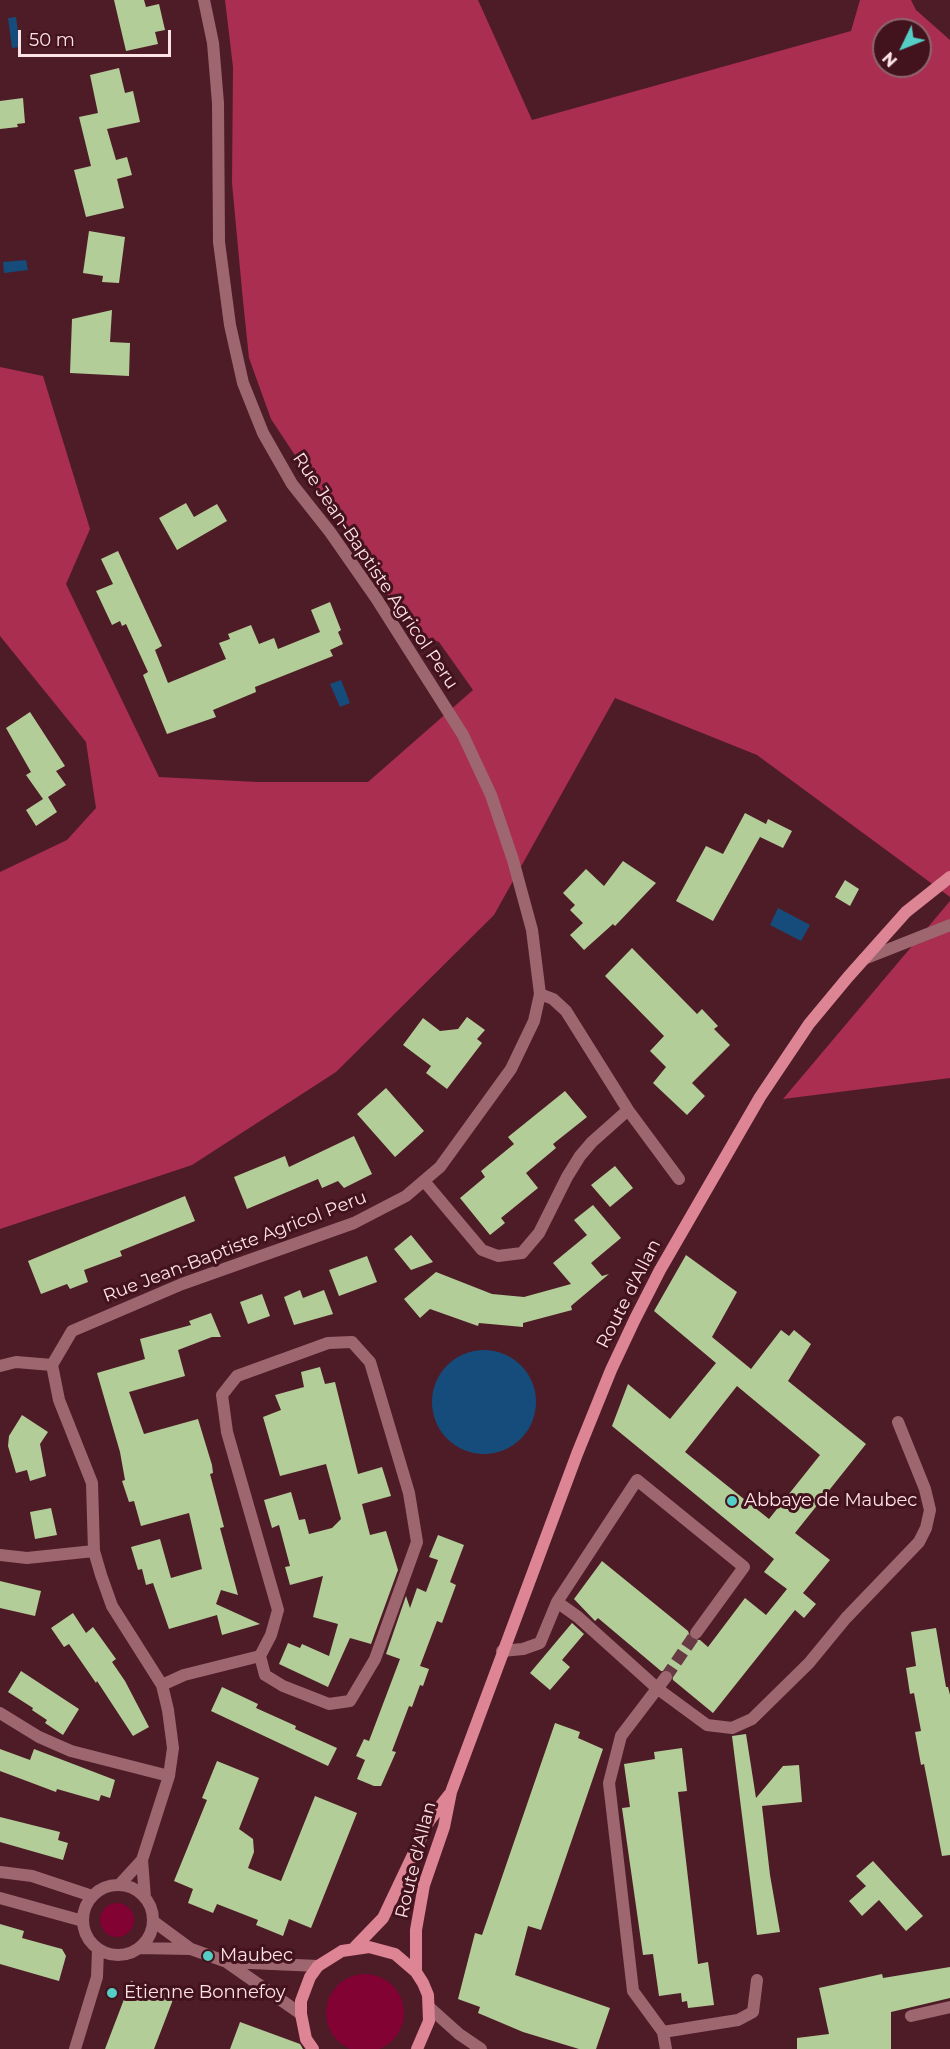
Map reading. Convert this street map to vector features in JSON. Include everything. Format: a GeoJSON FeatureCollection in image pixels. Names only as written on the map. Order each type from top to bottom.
{"type":"FeatureCollection","features":[{"type":"Feature","properties":{"kind":"street","name":"Rue Jean-Baptiste Agricol Peru"},"geometry":{"type":"LineString","coordinates":[[52,1365],[72,1331],[182,1284],[354,1223],[406,1196],[440,1167],[511,1069],[534,1021],[540,994],[532,930],[513,860],[491,795],[463,735],[376,598],[330,532],[292,484],[263,433],[243,382],[230,325],[219,242],[218,103],[213,43],[204,0]]}},
{"type":"Feature","properties":{"kind":"street","name":"Route d'Allan"},"geometry":{"type":"LineString","coordinates":[[416,1972],[416,1930],[424,1885],[444,1827],[451,1792],[502,1651],[611,1370],[660,1270],[760,1097],[809,1024],[906,912],[950,877]]}},
{"type":"Feature","properties":{"kind":"street"},"geometry":{"type":"LineString","coordinates":[[864,958],[950,925]]}},
{"type":"Feature","properties":{"kind":"street"},"geometry":{"type":"LineString","coordinates":[[540,994],[553,999],[566,1011],[628,1110],[679,1179]]}},
{"type":"Feature","properties":{"kind":"street"},"geometry":{"type":"LineString","coordinates":[[424,1181],[482,1251],[498,1256],[522,1253],[539,1233],[567,1176],[580,1156],[591,1142],[628,1110]]}},
{"type":"Feature","properties":{"kind":"street"},"geometry":{"type":"LineString","coordinates":[[162,1685],[184,1675],[260,1656],[271,1635],[278,1610],[227,1432],[222,1395],[237,1376],[328,1343],[352,1342],[370,1362],[409,1493],[417,1542],[375,1659],[350,1701],[329,1704],[283,1686],[265,1675],[260,1656]]}},
{"type":"Feature","properties":{"kind":"street"},"geometry":{"type":"LineString","coordinates":[[0,1365],[16,1362],[52,1365],[59,1400],[92,1483],[94,1551],[112,1605],[162,1685],[173,1748],[169,1776],[142,1860],[145,1898],[153,1921],[191,1949],[227,1962],[301,2014]]}},
{"type":"Feature","properties":{"kind":"street"},"geometry":{"type":"LineString","coordinates":[[557,1602],[578,1617],[658,1689],[707,1725],[732,1728],[752,1719],[781,1692],[846,1618],[919,1542],[926,1528],[930,1510],[919,1471],[898,1422]]}},
{"type":"Feature","properties":{"kind":"street"},"geometry":{"type":"LineString","coordinates":[[502,1651],[523,1649],[540,1643],[557,1602],[637,1480],[744,1567],[696,1633]]}},
{"type":"Feature","properties":{"kind":"street"},"geometry":{"type":"LineString","coordinates":[[0,1555],[27,1558],[94,1551]]}},
{"type":"Feature","properties":{"kind":"street"},"geometry":{"type":"LineString","coordinates":[[666,1677],[621,1736],[609,1783],[633,1991],[663,2043],[738,2020],[753,2012],[757,1980]]}},
{"type":"Feature","properties":{"kind":"street"},"geometry":{"type":"LineString","coordinates":[[0,1713],[39,1737],[71,1750],[169,1776]]}},
{"type":"Feature","properties":{"kind":"street","name":"Route d'Allan"},"geometry":{"type":"LineString","coordinates":[[355,1947],[383,1918],[429,1821],[451,1792]]}},
{"type":"Feature","properties":{"kind":"street"},"geometry":{"type":"LineString","coordinates":[[120,1884],[142,1860]]}},
{"type":"Feature","properties":{"kind":"street"},"geometry":{"type":"LineString","coordinates":[[0,1872],[32,1876],[92,1896]]}},
{"type":"Feature","properties":{"kind":"street"},"geometry":{"type":"LineString","coordinates":[[118,1955],[98,1949],[90,1941],[83,1921],[87,1903],[101,1889],[120,1884],[131,1887],[145,1898]]}},
{"type":"Feature","properties":{"kind":"street"},"geometry":{"type":"LineString","coordinates":[[0,1898],[83,1921]]}},
{"type":"Feature","properties":{"kind":"street"},"geometry":{"type":"LineString","coordinates":[[139,1948],[146,1941],[153,1921]]}},
{"type":"Feature","properties":{"kind":"street"},"geometry":{"type":"LineString","coordinates":[[313,2049],[304,2033],[301,2014],[305,1988],[318,1966],[342,1951],[355,1947],[369,1947],[395,1954],[416,1972],[428,1995],[430,2008],[426,2033],[417,2049]]}},
{"type":"Feature","properties":{"kind":"street"},"geometry":{"type":"LineString","coordinates":[[97,1977],[118,1955],[139,1948],[191,1949]]}},
{"type":"Feature","properties":{"kind":"street"},"geometry":{"type":"LineString","coordinates":[[75,2049],[97,1977],[98,1949]]}},
{"type":"Feature","properties":{"kind":"street"},"geometry":{"type":"LineString","coordinates":[[227,1962],[318,1966]]}},
{"type":"Feature","properties":{"kind":"street"},"geometry":{"type":"LineString","coordinates":[[911,2016],[950,2007]]}},
{"type":"Feature","properties":{"kind":"street"},"geometry":{"type":"LineString","coordinates":[[430,2008],[459,2034],[481,2049]]}},
{"type":"Feature","properties":{"kind":"shaded area"},"geometry":{"type":"Polygon","coordinates":[[[225,0],[478,0],[532,120],[851,31],[860,0],[911,0],[916,10],[925,18],[872,18],[872,78],[932,78],[932,24],[950,40],[950,897],[757,755],[615,698],[494,915],[336,1072],[192,1165],[0,1229],[0,872],[67,840],[96,808],[86,742],[0,636],[0,367],[43,376],[90,529],[66,584],[159,777],[257,782],[368,782],[473,690],[439,642],[412,632],[271,419],[249,358],[232,183],[233,67],[225,0]]]}},
{"type":"Feature","properties":{"kind":"shaded area"},"geometry":{"type":"Polygon","coordinates":[[[950,901],[950,1078],[783,1099],[950,901]]]}},
{"type":"Feature","properties":{"kind":"shaded area"},"geometry":{"type":"Polygon","coordinates":[[[117,1903],[129,1908],[134,1920],[129,1932],[117,1937],[105,1932],[100,1920],[105,1908],[117,1903]]]}},
{"type":"Feature","properties":{"kind":"shaded area"},"geometry":{"type":"Polygon","coordinates":[[[365,1974],[380,1977],[397,1991],[404,2013],[401,2028],[387,2045],[365,2052],[350,2049],[333,2035],[326,2013],[329,1998],[343,1981],[365,1974]]]}},
{"type":"Feature","properties":{"kind":"water"},"geometry":{"type":"Polygon","coordinates":[[[16,17],[20,47],[12,48],[8,18],[16,17]]]}},
{"type":"Feature","properties":{"kind":"water"},"geometry":{"type":"Polygon","coordinates":[[[26,260],[28,270],[4,273],[3,262],[26,260]]]}},
{"type":"Feature","properties":{"kind":"water"},"geometry":{"type":"Polygon","coordinates":[[[341,680],[350,703],[340,707],[330,684],[341,680]]]}},
{"type":"Feature","properties":{"kind":"water"},"geometry":{"type":"Polygon","coordinates":[[[778,908],[810,925],[801,941],[770,925],[778,908]]]}},
{"type":"Feature","properties":{"kind":"water"},"geometry":{"type":"Polygon","coordinates":[[[484,1350],[504,1354],[521,1365],[532,1382],[536,1402],[532,1422],[521,1439],[504,1450],[484,1454],[464,1450],[447,1439],[436,1422],[432,1402],[436,1382],[447,1365],[464,1354],[484,1350]]]}},
{"type":"Feature","properties":{"kind":"building"},"geometry":{"type":"Polygon","coordinates":[[[114,0],[144,0],[146,7],[159,4],[165,30],[155,32],[158,44],[126,51],[114,0]]]}},
{"type":"Feature","properties":{"kind":"building"},"geometry":{"type":"Polygon","coordinates":[[[119,68],[125,93],[133,91],[140,122],[107,129],[116,160],[127,157],[132,175],[117,179],[124,208],[86,217],[74,170],[91,166],[79,117],[98,113],[90,75],[119,68]]]}},
{"type":"Feature","properties":{"kind":"building"},"geometry":{"type":"Polygon","coordinates":[[[23,98],[25,123],[17,124],[18,127],[0,129],[0,101],[23,98]]]}},
{"type":"Feature","properties":{"kind":"building"},"geometry":{"type":"Polygon","coordinates":[[[89,231],[125,237],[119,283],[102,282],[103,276],[83,273],[89,231]]]}},
{"type":"Feature","properties":{"kind":"building"},"geometry":{"type":"Polygon","coordinates":[[[112,310],[110,342],[130,343],[129,376],[70,373],[72,319],[112,310]]]}},
{"type":"Feature","properties":{"kind":"building"},"geometry":{"type":"Polygon","coordinates":[[[186,503],[194,517],[217,504],[227,521],[177,550],[159,518],[186,503]]]}},
{"type":"Feature","properties":{"kind":"building"},"geometry":{"type":"Polygon","coordinates":[[[118,551],[162,646],[155,650],[168,683],[226,659],[219,643],[230,639],[228,634],[251,625],[259,644],[274,638],[278,649],[320,632],[311,610],[330,602],[341,630],[338,632],[343,644],[330,650],[333,656],[255,687],[256,692],[213,710],[216,717],[167,734],[143,675],[148,672],[126,624],[122,626],[120,621],[112,625],[96,591],[113,584],[101,559],[118,551]]]}},
{"type":"Feature","properties":{"kind":"building"},"geometry":{"type":"Polygon","coordinates":[[[30,712],[65,766],[56,771],[66,785],[48,797],[57,812],[36,826],[26,810],[43,799],[26,775],[31,772],[6,728],[30,712]]]}},
{"type":"Feature","properties":{"kind":"building"},"geometry":{"type":"Polygon","coordinates":[[[745,813],[766,824],[768,819],[792,831],[783,848],[760,837],[713,921],[676,901],[706,846],[723,854],[745,813]]]}},
{"type":"Feature","properties":{"kind":"building"},"geometry":{"type":"Polygon","coordinates":[[[623,861],[656,883],[615,926],[613,924],[584,950],[570,935],[583,923],[570,910],[575,905],[563,893],[586,869],[604,886],[623,861]]]}},
{"type":"Feature","properties":{"kind":"building"},"geometry":{"type":"Polygon","coordinates":[[[845,880],[859,889],[850,906],[835,897],[845,880]]]}},
{"type":"Feature","properties":{"kind":"building"},"geometry":{"type":"Polygon","coordinates":[[[632,948],[697,1014],[702,1009],[718,1026],[714,1029],[730,1045],[692,1083],[705,1096],[687,1115],[653,1083],[666,1067],[650,1051],[664,1036],[605,976],[632,948]]]}},
{"type":"Feature","properties":{"kind":"building"},"geometry":{"type":"Polygon","coordinates":[[[467,1017],[485,1030],[477,1039],[482,1043],[447,1089],[426,1073],[431,1066],[403,1045],[423,1018],[440,1031],[458,1029],[467,1017]]]}},
{"type":"Feature","properties":{"kind":"building"},"geometry":{"type":"Polygon","coordinates":[[[386,1088],[424,1131],[395,1157],[357,1114],[386,1088]]]}},
{"type":"Feature","properties":{"kind":"building"},"geometry":{"type":"Polygon","coordinates":[[[565,1091],[587,1117],[553,1144],[556,1148],[526,1173],[538,1188],[501,1218],[505,1223],[490,1235],[460,1198],[485,1177],[481,1171],[514,1144],[508,1137],[565,1091]]]}},
{"type":"Feature","properties":{"kind":"building"},"geometry":{"type":"Polygon","coordinates":[[[354,1136],[372,1174],[344,1188],[338,1181],[322,1188],[318,1179],[247,1209],[234,1177],[285,1156],[289,1167],[354,1136]]]}},
{"type":"Feature","properties":{"kind":"building"},"geometry":{"type":"Polygon","coordinates":[[[615,1166],[633,1188],[610,1207],[591,1185],[615,1166]]]}},
{"type":"Feature","properties":{"kind":"building"},"geometry":{"type":"Polygon","coordinates":[[[185,1196],[195,1221],[120,1251],[122,1256],[84,1270],[88,1282],[70,1289],[67,1284],[41,1294],[28,1261],[185,1196]]]}},
{"type":"Feature","properties":{"kind":"building"},"geometry":{"type":"Polygon","coordinates":[[[593,1205],[621,1238],[591,1263],[602,1276],[609,1274],[571,1306],[572,1310],[523,1323],[523,1327],[479,1323],[478,1326],[430,1309],[420,1318],[404,1299],[436,1272],[492,1294],[524,1297],[571,1284],[553,1263],[587,1235],[574,1220],[593,1205]]]}},
{"type":"Feature","properties":{"kind":"building"},"geometry":{"type":"Polygon","coordinates":[[[411,1235],[433,1262],[411,1270],[394,1249],[411,1235]]]}},
{"type":"Feature","properties":{"kind":"building"},"geometry":{"type":"Polygon","coordinates":[[[686,1255],[737,1292],[712,1337],[751,1369],[781,1330],[789,1336],[794,1330],[811,1344],[788,1381],[866,1444],[795,1533],[830,1560],[803,1593],[816,1604],[804,1618],[795,1610],[713,1713],[673,1680],[671,1671],[661,1671],[598,1618],[595,1621],[574,1599],[602,1561],[688,1631],[691,1639],[700,1640],[708,1647],[745,1598],[766,1615],[787,1589],[764,1572],[774,1559],[612,1426],[628,1384],[670,1419],[716,1363],[654,1311],[686,1255]],[[737,1386],[685,1452],[769,1519],[820,1455],[737,1386]]]}},
{"type":"Feature","properties":{"kind":"building"},"geometry":{"type":"Polygon","coordinates":[[[367,1256],[377,1282],[339,1296],[329,1270],[367,1256]]]}},
{"type":"Feature","properties":{"kind":"building"},"geometry":{"type":"Polygon","coordinates":[[[300,1290],[303,1298],[324,1290],[333,1314],[294,1325],[284,1297],[300,1290]]]}},
{"type":"Feature","properties":{"kind":"building"},"geometry":{"type":"Polygon","coordinates":[[[262,1294],[270,1316],[248,1324],[240,1302],[262,1294]]]}},
{"type":"Feature","properties":{"kind":"building"},"geometry":{"type":"Polygon","coordinates":[[[211,1313],[221,1337],[212,1337],[178,1350],[185,1376],[129,1392],[144,1434],[198,1419],[212,1465],[213,1473],[210,1474],[224,1527],[220,1528],[238,1595],[221,1590],[216,1604],[260,1624],[222,1635],[217,1615],[169,1629],[153,1583],[146,1585],[142,1569],[138,1570],[131,1547],[160,1539],[171,1578],[202,1569],[189,1513],[141,1526],[134,1501],[129,1502],[122,1481],[125,1480],[120,1452],[97,1373],[145,1359],[140,1339],[191,1325],[189,1321],[211,1313]]]}},
{"type":"Feature","properties":{"kind":"building"},"geometry":{"type":"Polygon","coordinates":[[[320,1367],[325,1384],[335,1382],[358,1474],[382,1467],[391,1496],[362,1504],[370,1535],[386,1531],[398,1570],[371,1644],[350,1638],[328,1687],[279,1664],[288,1643],[300,1648],[302,1644],[329,1656],[338,1624],[313,1617],[323,1576],[290,1585],[285,1567],[290,1566],[279,1525],[272,1528],[264,1500],[291,1492],[299,1520],[305,1519],[309,1534],[332,1528],[341,1519],[326,1464],[280,1476],[263,1417],[281,1410],[275,1395],[304,1387],[301,1372],[320,1367]]]}},
{"type":"Feature","properties":{"kind":"building"},"geometry":{"type":"Polygon","coordinates":[[[22,1415],[48,1432],[40,1444],[46,1476],[30,1481],[27,1470],[16,1473],[8,1446],[9,1436],[22,1415]]]}},
{"type":"Feature","properties":{"kind":"building"},"geometry":{"type":"Polygon","coordinates":[[[51,1508],[57,1535],[35,1539],[30,1512],[51,1508]]]}},
{"type":"Feature","properties":{"kind":"building"},"geometry":{"type":"Polygon","coordinates":[[[438,1535],[464,1545],[450,1582],[456,1585],[442,1623],[437,1621],[420,1666],[429,1669],[423,1686],[420,1685],[412,1707],[409,1706],[392,1751],[396,1752],[381,1786],[374,1786],[357,1779],[365,1760],[356,1756],[364,1739],[369,1741],[400,1659],[386,1654],[406,1596],[410,1608],[417,1588],[426,1592],[438,1560],[429,1557],[438,1535]]]}},
{"type":"Feature","properties":{"kind":"building"},"geometry":{"type":"Polygon","coordinates":[[[0,1581],[41,1591],[35,1616],[0,1608],[0,1581]]]}},
{"type":"Feature","properties":{"kind":"building"},"geometry":{"type":"Polygon","coordinates":[[[73,1613],[86,1633],[93,1627],[116,1659],[112,1662],[125,1681],[149,1727],[133,1736],[97,1681],[96,1683],[69,1644],[64,1647],[51,1628],[73,1613]]]}},
{"type":"Feature","properties":{"kind":"building"},"geometry":{"type":"Polygon","coordinates":[[[572,1623],[584,1634],[562,1660],[570,1667],[550,1690],[530,1673],[572,1623]]]}},
{"type":"Feature","properties":{"kind":"building"},"geometry":{"type":"Polygon","coordinates":[[[936,1628],[946,1687],[950,1695],[950,1855],[942,1856],[924,1764],[921,1765],[915,1732],[921,1731],[914,1693],[910,1694],[906,1668],[916,1666],[911,1632],[936,1628]]]}},
{"type":"Feature","properties":{"kind":"building"},"geometry":{"type":"Polygon","coordinates":[[[21,1671],[79,1709],[63,1735],[45,1723],[47,1720],[32,1710],[33,1708],[8,1692],[21,1671]]]}},
{"type":"Feature","properties":{"kind":"building"},"geometry":{"type":"Polygon","coordinates":[[[222,1687],[258,1704],[256,1708],[296,1726],[295,1729],[337,1748],[328,1766],[211,1711],[222,1687]]]}},
{"type":"Feature","properties":{"kind":"building"},"geometry":{"type":"Polygon","coordinates":[[[555,1723],[580,1732],[578,1738],[603,1749],[541,1930],[528,1926],[515,1975],[610,2008],[596,2049],[579,2049],[523,2032],[478,2013],[480,2007],[458,1999],[475,1933],[482,1935],[555,1723]]]}},
{"type":"Feature","properties":{"kind":"building"},"geometry":{"type":"Polygon","coordinates":[[[746,1734],[756,1798],[783,1766],[799,1765],[802,1802],[762,1806],[770,1875],[780,1932],[757,1935],[732,1736],[746,1734]]]}},
{"type":"Feature","properties":{"kind":"building"},"geometry":{"type":"Polygon","coordinates":[[[682,1748],[687,1791],[678,1792],[698,1964],[708,1962],[714,2005],[688,2008],[687,2001],[682,2002],[681,1993],[659,1996],[653,1954],[643,1955],[622,1808],[630,1807],[624,1764],[655,1759],[654,1752],[682,1748]]]}},
{"type":"Feature","properties":{"kind":"building"},"geometry":{"type":"Polygon","coordinates":[[[0,1749],[30,1760],[34,1749],[115,1780],[110,1798],[101,1795],[99,1801],[57,1789],[56,1792],[0,1771],[0,1749]]]}},
{"type":"Feature","properties":{"kind":"building"},"geometry":{"type":"Polygon","coordinates":[[[217,1761],[259,1778],[239,1829],[253,1839],[254,1852],[248,1868],[281,1881],[315,1796],[357,1813],[311,1928],[289,1919],[283,1936],[256,1925],[258,1920],[217,1904],[213,1913],[188,1903],[193,1889],[174,1881],[207,1800],[202,1798],[217,1761]]]}},
{"type":"Feature","properties":{"kind":"building"},"geometry":{"type":"Polygon","coordinates":[[[0,1817],[60,1832],[58,1840],[68,1843],[63,1860],[0,1842],[0,1817]]]}},
{"type":"Feature","properties":{"kind":"building"},"geometry":{"type":"Polygon","coordinates":[[[873,1861],[923,1916],[906,1931],[879,1900],[862,1916],[849,1901],[866,1886],[856,1876],[873,1861]]]}},
{"type":"Feature","properties":{"kind":"building"},"geometry":{"type":"Polygon","coordinates":[[[0,1924],[24,1931],[22,1938],[62,1949],[66,1956],[59,1981],[0,1964],[0,1924]]]}},
{"type":"Feature","properties":{"kind":"building"},"geometry":{"type":"Polygon","coordinates":[[[950,1967],[950,1998],[891,2012],[891,2049],[797,2049],[797,2038],[829,2034],[819,1988],[882,1974],[883,1978],[950,1967]]]}},
{"type":"Feature","properties":{"kind":"building"},"geometry":{"type":"Polygon","coordinates":[[[131,1981],[174,1997],[154,2049],[105,2049],[131,1981]]]}},
{"type":"Feature","properties":{"kind":"building"},"geometry":{"type":"Polygon","coordinates":[[[240,2022],[300,2044],[303,2049],[230,2049],[240,2022]]]}},
{"type":"Feature","properties":{"kind":"tunnel"},"geometry":{"type":"LineString","coordinates":[[666,1677],[696,1633]]}},
{"type":"Feature","properties":{"kind":"place","name":"Abbaye de Maubec"},"geometry":{"type":"Point","coordinates":[732,1501]}},
{"type":"Feature","properties":{"kind":"place","name":"Maubec"},"geometry":{"type":"Point","coordinates":[208,1956]}},
{"type":"Feature","properties":{"kind":"place","name":"Etienne Bonnefoy"},"geometry":{"type":"Point","coordinates":[112,1993]}}]}
